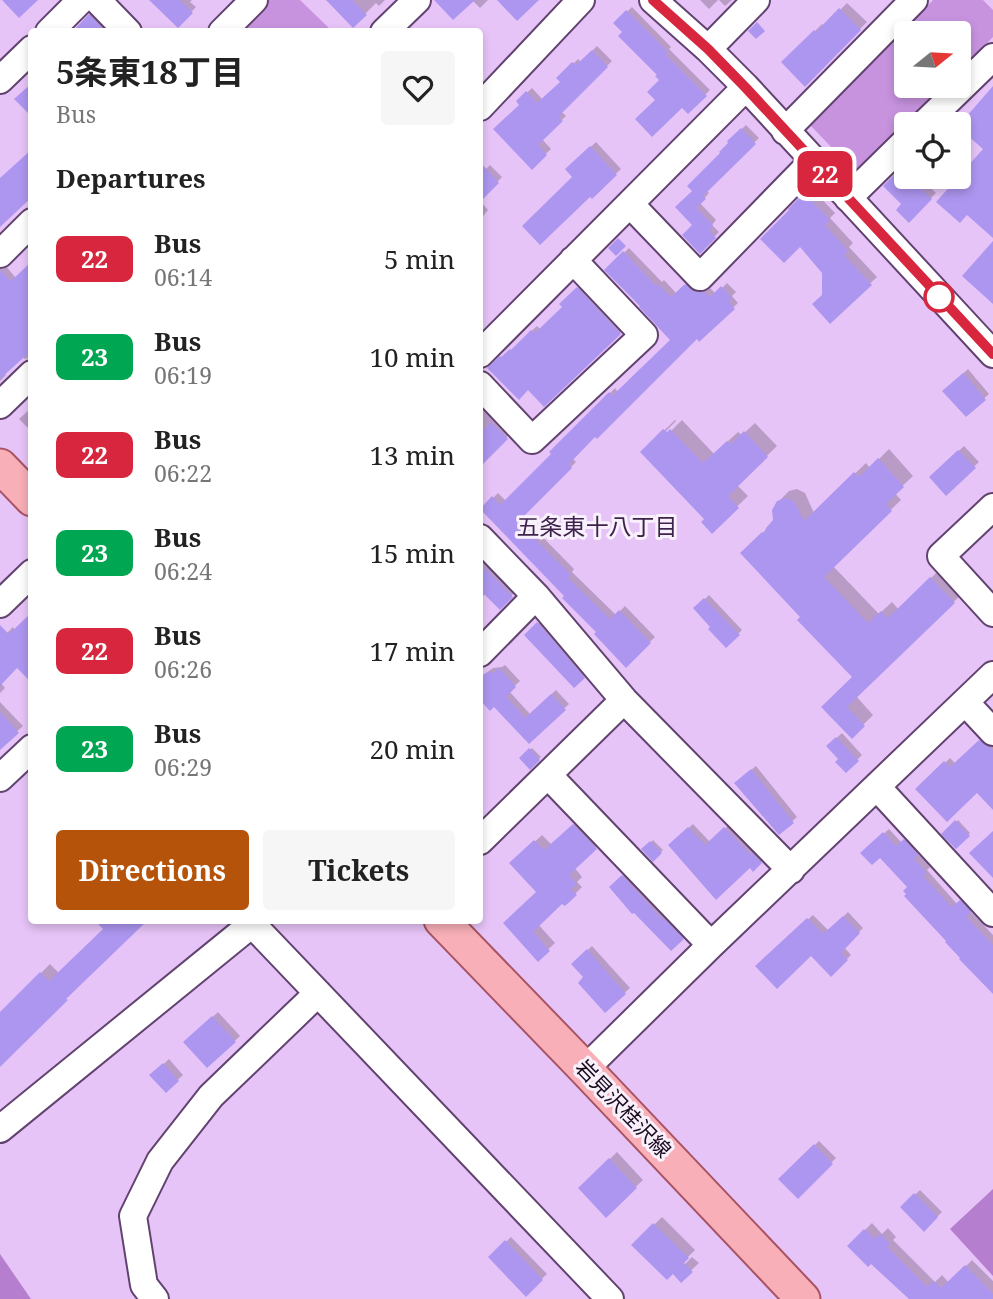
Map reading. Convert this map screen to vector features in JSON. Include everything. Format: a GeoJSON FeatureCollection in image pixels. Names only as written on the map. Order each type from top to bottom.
{"type":"FeatureCollection","features":[{"type":"Feature","properties":{"kind":"main road"},"geometry":{"type":"LineString","coordinates":[[0,466],[28,495]]}},
{"type":"Feature","properties":{"kind":"main road","name":"岩見沢桂沢線"},"geometry":{"type":"LineString","coordinates":[[445,924],[803,1299]]}},
{"type":"Feature","properties":{"kind":"street"},"geometry":{"type":"LineString","coordinates":[[53,28],[81,0]]}},
{"type":"Feature","properties":{"kind":"street"},"geometry":{"type":"LineString","coordinates":[[97,0],[124,28]]}},
{"type":"Feature","properties":{"kind":"street"},"geometry":{"type":"LineString","coordinates":[[226,28],[254,0]]}},
{"type":"Feature","properties":{"kind":"street"},"geometry":{"type":"LineString","coordinates":[[388,28],[417,0]]}},
{"type":"Feature","properties":{"kind":"street"},"geometry":{"type":"LineString","coordinates":[[483,104],[581,0]]}},
{"type":"Feature","properties":{"kind":"street"},"geometry":{"type":"LineString","coordinates":[[653,0],[708,49],[746,88],[993,354]]}},
{"type":"Feature","properties":{"kind":"street"},"geometry":{"type":"LineString","coordinates":[[708,49],[756,0]]}},
{"type":"Feature","properties":{"kind":"street"},"geometry":{"type":"LineString","coordinates":[[785,131],[914,0]]}},
{"type":"Feature","properties":{"kind":"street"},"geometry":{"type":"LineString","coordinates":[[3,67],[28,51]]}},
{"type":"Feature","properties":{"kind":"street"},"geometry":{"type":"LineString","coordinates":[[936,112],[993,57]]}},
{"type":"Feature","properties":{"kind":"street"},"geometry":{"type":"LineString","coordinates":[[483,351],[746,88]]}},
{"type":"Feature","properties":{"kind":"street"},"geometry":{"type":"LineString","coordinates":[[848,198],[894,153]]}},
{"type":"Feature","properties":{"kind":"street"},"geometry":{"type":"LineString","coordinates":[[630,204],[700,277],[813,161]]}},
{"type":"Feature","properties":{"kind":"street"},"geometry":{"type":"LineString","coordinates":[[0,254],[28,226]]}},
{"type":"Feature","properties":{"kind":"street"},"geometry":{"type":"LineString","coordinates":[[483,389],[532,440],[644,335],[573,260]]}},
{"type":"Feature","properties":{"kind":"street"},"geometry":{"type":"LineString","coordinates":[[0,405],[28,378]]}},
{"type":"Feature","properties":{"kind":"street"},"geometry":{"type":"LineString","coordinates":[[993,507],[940,556],[993,612]]}},
{"type":"Feature","properties":{"kind":"street"},"geometry":{"type":"LineString","coordinates":[[483,540],[536,596],[624,700],[791,870]]}},
{"type":"Feature","properties":{"kind":"street"},"geometry":{"type":"LineString","coordinates":[[0,604],[28,577]]}},
{"type":"Feature","properties":{"kind":"street"},"geometry":{"type":"LineString","coordinates":[[483,650],[536,596]]}},
{"type":"Feature","properties":{"kind":"street"},"geometry":{"type":"LineString","coordinates":[[585,1069],[993,675]]}},
{"type":"Feature","properties":{"kind":"street"},"geometry":{"type":"LineString","coordinates":[[483,838],[624,700]]}},
{"type":"Feature","properties":{"kind":"street"},"geometry":{"type":"LineString","coordinates":[[965,702],[993,732]]}},
{"type":"Feature","properties":{"kind":"street"},"geometry":{"type":"LineString","coordinates":[[0,778],[28,752]]}},
{"type":"Feature","properties":{"kind":"street"},"geometry":{"type":"LineString","coordinates":[[548,775],[711,945]]}},
{"type":"Feature","properties":{"kind":"street"},"geometry":{"type":"LineString","coordinates":[[877,787],[993,913]]}},
{"type":"Feature","properties":{"kind":"street"},"geometry":{"type":"LineString","coordinates":[[0,1129],[251,925],[610,1299]]}},
{"type":"Feature","properties":{"kind":"street"},"geometry":{"type":"LineString","coordinates":[[155,1299],[144,1285],[133,1216],[160,1161],[211,1096],[318,993]]}},
{"type":"Feature","properties":{"kind":"shaded area"},"geometry":{"type":"Polygon","coordinates":[[[264,0],[300,0],[329,28],[236,28],[264,0]]]}},
{"type":"Feature","properties":{"kind":"shaded area"},"geometry":{"type":"Polygon","coordinates":[[[933,0],[983,0],[993,10],[993,37],[971,59],[971,21],[912,21],[933,0]]]}},
{"type":"Feature","properties":{"kind":"shaded area"},"geometry":{"type":"Polygon","coordinates":[[[894,40],[894,98],[932,98],[918,112],[894,112],[894,137],[857,174],[810,125],[894,40]]]}},
{"type":"Feature","properties":{"kind":"shaded area"},"geometry":{"type":"Polygon","coordinates":[[[993,1189],[993,1276],[950,1229],[993,1189]]]}},
{"type":"Feature","properties":{"kind":"shaded area"},"geometry":{"type":"Polygon","coordinates":[[[0,1254],[31,1299],[0,1299],[0,1254]]]}},
{"type":"Feature","properties":{"kind":"building"},"geometry":{"type":"Polygon","coordinates":[[[2,0],[38,0],[19,18],[2,0]]]}},
{"type":"Feature","properties":{"kind":"building"},"geometry":{"type":"Polygon","coordinates":[[[149,0],[180,0],[193,13],[178,28],[149,0]]]}},
{"type":"Feature","properties":{"kind":"building"},"geometry":{"type":"Polygon","coordinates":[[[326,0],[352,0],[367,15],[353,28],[326,0]]]}},
{"type":"Feature","properties":{"kind":"building"},"geometry":{"type":"Polygon","coordinates":[[[434,0],[475,0],[453,20],[434,0]]]}},
{"type":"Feature","properties":{"kind":"building"},"geometry":{"type":"Polygon","coordinates":[[[497,0],[539,0],[517,21],[497,0]]]}},
{"type":"Feature","properties":{"kind":"building"},"geometry":{"type":"Polygon","coordinates":[[[839,8],[861,30],[805,87],[781,62],[839,8]]]}},
{"type":"Feature","properties":{"kind":"building"},"geometry":{"type":"Polygon","coordinates":[[[626,10],[707,96],[688,114],[682,108],[652,137],[635,119],[655,100],[647,92],[659,80],[618,36],[622,32],[613,23],[626,10]]]}},
{"type":"Feature","properties":{"kind":"building"},"geometry":{"type":"Polygon","coordinates":[[[89,14],[102,28],[76,28],[89,14]]]}},
{"type":"Feature","properties":{"kind":"building"},"geometry":{"type":"Polygon","coordinates":[[[757,22],[765,31],[756,39],[748,31],[757,22]]]}},
{"type":"Feature","properties":{"kind":"building"},"geometry":{"type":"Polygon","coordinates":[[[592,50],[608,67],[558,117],[563,121],[538,145],[547,155],[532,170],[493,129],[519,105],[516,101],[526,91],[537,103],[560,82],[556,78],[572,62],[576,65],[592,50]]]}},
{"type":"Feature","properties":{"kind":"building"},"geometry":{"type":"Polygon","coordinates":[[[993,86],[993,238],[967,215],[960,223],[936,202],[948,189],[971,189],[971,163],[983,149],[971,138],[970,112],[993,86]]]}},
{"type":"Feature","properties":{"kind":"building"},"geometry":{"type":"Polygon","coordinates":[[[28,87],[28,113],[14,99],[28,87]]]}},
{"type":"Feature","properties":{"kind":"building"},"geometry":{"type":"Polygon","coordinates":[[[741,128],[756,144],[703,196],[706,199],[696,208],[713,225],[709,230],[716,238],[700,254],[682,235],[692,225],[675,207],[692,191],[687,186],[741,128]]]}},
{"type":"Feature","properties":{"kind":"building"},"geometry":{"type":"Polygon","coordinates":[[[590,146],[617,175],[540,245],[522,226],[572,177],[565,169],[590,146]]]}},
{"type":"Feature","properties":{"kind":"building"},"geometry":{"type":"Polygon","coordinates":[[[28,153],[28,201],[0,227],[0,178],[28,153]]]}},
{"type":"Feature","properties":{"kind":"building"},"geometry":{"type":"Polygon","coordinates":[[[483,165],[499,183],[483,199],[483,165]]]}},
{"type":"Feature","properties":{"kind":"building"},"geometry":{"type":"Polygon","coordinates":[[[894,175],[894,189],[922,189],[932,199],[909,223],[896,210],[901,204],[883,186],[894,175]]]}},
{"type":"Feature","properties":{"kind":"building"},"geometry":{"type":"Polygon","coordinates":[[[804,193],[830,220],[825,225],[848,251],[844,255],[872,285],[830,324],[812,304],[822,295],[822,273],[800,247],[784,263],[760,239],[804,193]]]}},
{"type":"Feature","properties":{"kind":"building"},"geometry":{"type":"Polygon","coordinates":[[[618,238],[626,246],[616,256],[608,248],[618,238]]]}},
{"type":"Feature","properties":{"kind":"building"},"geometry":{"type":"Polygon","coordinates":[[[993,241],[993,304],[962,276],[993,241]]]}},
{"type":"Feature","properties":{"kind":"building"},"geometry":{"type":"Polygon","coordinates":[[[623,251],[656,286],[658,284],[671,297],[685,284],[695,292],[704,292],[710,297],[721,286],[732,298],[729,302],[735,309],[699,342],[697,339],[597,439],[595,437],[569,464],[572,468],[518,522],[571,575],[568,578],[610,619],[619,610],[651,643],[626,668],[594,634],[596,632],[562,598],[564,596],[483,512],[483,506],[492,496],[500,505],[609,392],[612,396],[670,340],[604,270],[623,251]]]}},
{"type":"Feature","properties":{"kind":"building"},"geometry":{"type":"Polygon","coordinates":[[[28,265],[28,354],[0,379],[0,270],[11,281],[28,265]]]}},
{"type":"Feature","properties":{"kind":"building"},"geometry":{"type":"Polygon","coordinates":[[[577,287],[621,334],[544,407],[528,390],[519,400],[487,368],[531,330],[535,333],[562,307],[559,304],[577,287]]]}},
{"type":"Feature","properties":{"kind":"building"},"geometry":{"type":"Polygon","coordinates":[[[963,373],[986,400],[966,417],[942,391],[963,373]]]}},
{"type":"Feature","properties":{"kind":"building"},"geometry":{"type":"Polygon","coordinates":[[[491,422],[508,439],[483,464],[483,431],[491,422]]]}},
{"type":"Feature","properties":{"kind":"building"},"geometry":{"type":"Polygon","coordinates":[[[663,429],[667,432],[670,429],[703,463],[727,441],[731,444],[744,431],[768,457],[728,496],[739,508],[712,534],[701,522],[704,519],[640,452],[663,429]]]}},
{"type":"Feature","properties":{"kind":"building"},"geometry":{"type":"Polygon","coordinates":[[[958,450],[976,468],[946,496],[929,477],[958,450]]]}},
{"type":"Feature","properties":{"kind":"building"},"geometry":{"type":"Polygon","coordinates":[[[878,458],[904,487],[886,504],[892,511],[824,577],[868,623],[881,611],[888,618],[930,577],[955,603],[847,707],[865,726],[852,739],[821,707],[852,677],[797,620],[800,617],[740,553],[764,533],[773,520],[772,510],[777,501],[786,498],[791,500],[804,521],[854,472],[859,477],[878,458]]]}},
{"type":"Feature","properties":{"kind":"building"},"geometry":{"type":"Polygon","coordinates":[[[483,566],[513,597],[500,610],[483,593],[483,566]]]}},
{"type":"Feature","properties":{"kind":"building"},"geometry":{"type":"Polygon","coordinates":[[[704,598],[740,635],[726,648],[693,608],[704,598]]]}},
{"type":"Feature","properties":{"kind":"building"},"geometry":{"type":"Polygon","coordinates":[[[28,616],[28,679],[17,668],[0,686],[0,625],[9,634],[28,616]]]}},
{"type":"Feature","properties":{"kind":"building"},"geometry":{"type":"Polygon","coordinates":[[[537,622],[585,678],[574,688],[524,635],[537,622]]]}},
{"type":"Feature","properties":{"kind":"building"},"geometry":{"type":"Polygon","coordinates":[[[499,668],[516,687],[506,697],[525,718],[551,694],[566,710],[529,744],[494,707],[490,711],[483,703],[483,675],[499,668]]]}},
{"type":"Feature","properties":{"kind":"building"},"geometry":{"type":"Polygon","coordinates":[[[0,712],[19,733],[0,750],[0,712]]]}},
{"type":"Feature","properties":{"kind":"building"},"geometry":{"type":"Polygon","coordinates":[[[836,737],[859,761],[846,773],[835,762],[838,759],[826,746],[836,737]]]}},
{"type":"Feature","properties":{"kind":"building"},"geometry":{"type":"Polygon","coordinates":[[[979,740],[993,750],[993,810],[977,793],[947,822],[915,789],[944,761],[950,767],[979,740]]]}},
{"type":"Feature","properties":{"kind":"building"},"geometry":{"type":"Polygon","coordinates":[[[529,748],[540,760],[530,770],[519,758],[529,748]]]}},
{"type":"Feature","properties":{"kind":"building"},"geometry":{"type":"Polygon","coordinates":[[[751,769],[794,823],[779,835],[734,783],[751,769]]]}},
{"type":"Feature","properties":{"kind":"building"},"geometry":{"type":"Polygon","coordinates":[[[955,820],[970,836],[956,849],[941,834],[955,820]]]}},
{"type":"Feature","properties":{"kind":"building"},"geometry":{"type":"Polygon","coordinates":[[[573,824],[597,849],[569,875],[577,884],[571,889],[577,895],[565,906],[562,904],[533,932],[550,951],[538,962],[503,923],[536,892],[509,863],[534,840],[544,850],[573,824]]]}},
{"type":"Feature","properties":{"kind":"building"},"geometry":{"type":"Polygon","coordinates":[[[688,827],[705,845],[724,827],[762,863],[753,872],[750,868],[716,900],[668,845],[688,827]]]}},
{"type":"Feature","properties":{"kind":"building"},"geometry":{"type":"Polygon","coordinates":[[[993,831],[993,878],[969,853],[993,831]]]}},
{"type":"Feature","properties":{"kind":"building"},"geometry":{"type":"Polygon","coordinates":[[[883,832],[896,846],[904,839],[918,855],[914,859],[927,873],[923,876],[952,907],[960,900],[971,912],[966,917],[993,945],[993,994],[904,896],[906,894],[903,891],[907,887],[880,858],[872,865],[860,853],[883,832]]]}},
{"type":"Feature","properties":{"kind":"building"},"geometry":{"type":"Polygon","coordinates":[[[650,841],[662,853],[653,862],[641,849],[650,841]]]}},
{"type":"Feature","properties":{"kind":"building"},"geometry":{"type":"Polygon","coordinates":[[[622,875],[684,939],[671,951],[634,913],[632,914],[609,887],[622,875]]]}},
{"type":"Feature","properties":{"kind":"building"},"geometry":{"type":"Polygon","coordinates":[[[843,916],[860,933],[841,953],[848,960],[831,977],[811,956],[777,989],[755,966],[807,918],[823,934],[843,916]]]}},
{"type":"Feature","properties":{"kind":"building"},"geometry":{"type":"Polygon","coordinates":[[[98,924],[144,924],[0,1067],[0,1012],[40,972],[49,981],[103,929],[98,924]]]}},
{"type":"Feature","properties":{"kind":"building"},"geometry":{"type":"Polygon","coordinates":[[[587,949],[626,994],[605,1013],[578,983],[583,977],[571,964],[587,949]]]}},
{"type":"Feature","properties":{"kind":"building"},"geometry":{"type":"Polygon","coordinates":[[[212,1016],[236,1042],[207,1068],[183,1042],[212,1016]]]}},
{"type":"Feature","properties":{"kind":"building"},"geometry":{"type":"Polygon","coordinates":[[[163,1063],[179,1081],[166,1093],[149,1075],[163,1063]]]}},
{"type":"Feature","properties":{"kind":"building"},"geometry":{"type":"Polygon","coordinates":[[[814,1144],[833,1164],[798,1199],[778,1179],[814,1144]]]}},
{"type":"Feature","properties":{"kind":"building"},"geometry":{"type":"Polygon","coordinates":[[[609,1158],[637,1188],[606,1218],[578,1188],[609,1158]]]}},
{"type":"Feature","properties":{"kind":"building"},"geometry":{"type":"Polygon","coordinates":[[[914,1193],[938,1217],[924,1232],[900,1207],[914,1193]]]}},
{"type":"Feature","properties":{"kind":"building"},"geometry":{"type":"Polygon","coordinates":[[[653,1223],[689,1258],[684,1263],[693,1272],[681,1283],[673,1274],[667,1280],[631,1245],[653,1223]]]}},
{"type":"Feature","properties":{"kind":"building"},"geometry":{"type":"Polygon","coordinates":[[[864,1229],[875,1239],[880,1234],[890,1244],[887,1247],[927,1287],[934,1281],[941,1288],[965,1265],[993,1294],[993,1299],[909,1299],[871,1264],[868,1267],[847,1246],[864,1229]]]}},
{"type":"Feature","properties":{"kind":"building"},"geometry":{"type":"Polygon","coordinates":[[[505,1240],[543,1280],[526,1297],[488,1257],[505,1240]]]}},
{"type":"Feature","properties":{"kind":"bus line","name":"22"},"geometry":{"type":"LineString","coordinates":[[653,0],[708,49],[746,88],[993,354]]}},
{"type":"Feature","properties":{"kind":"district","name":"五条東十八丁目"},"geometry":{"type":"Point","coordinates":[597,527]}}]}
